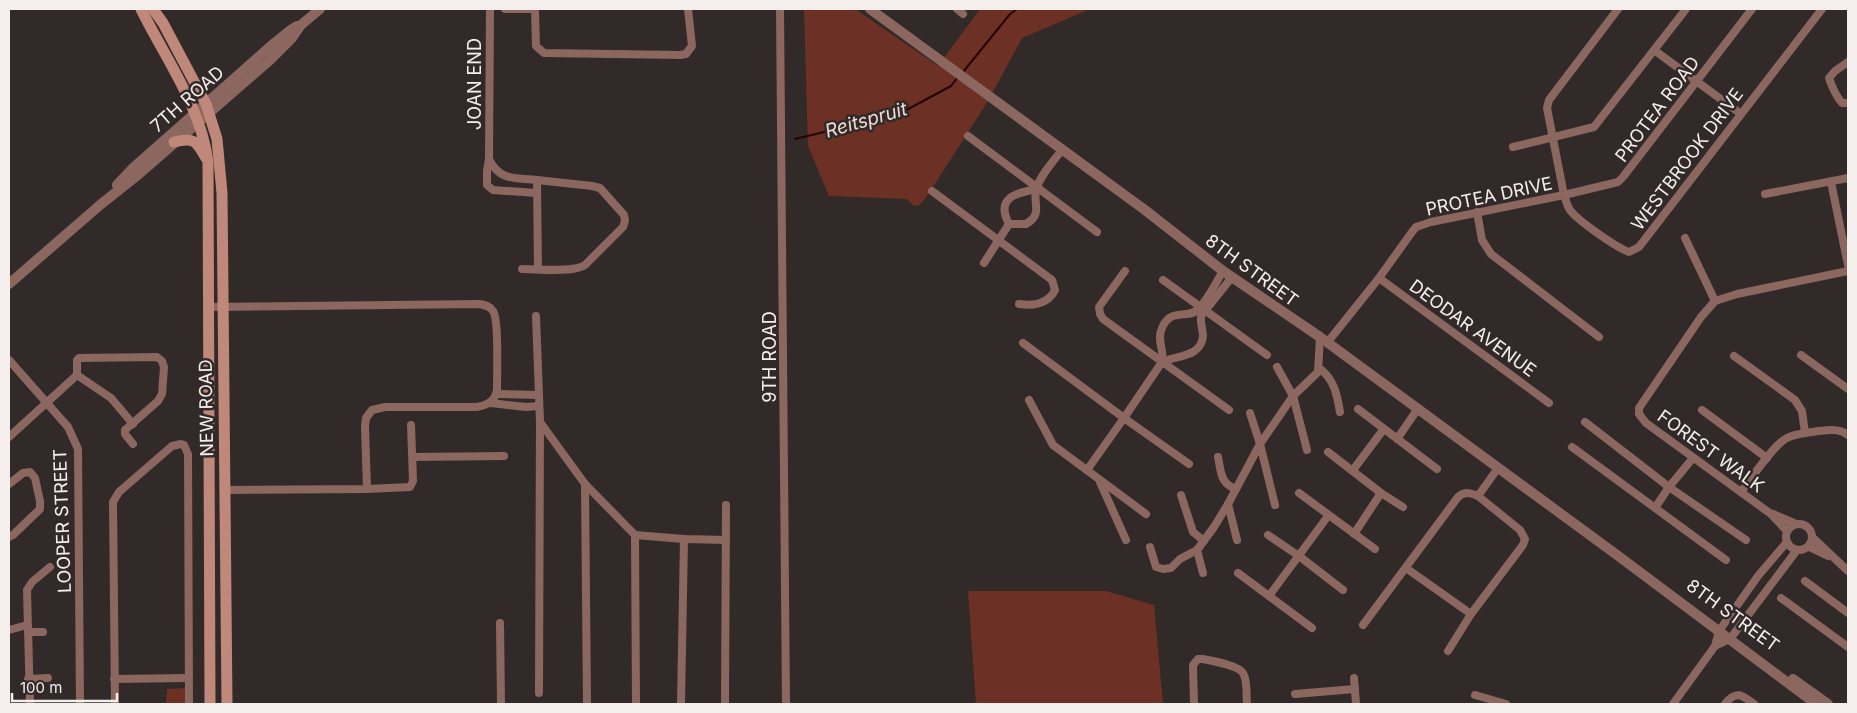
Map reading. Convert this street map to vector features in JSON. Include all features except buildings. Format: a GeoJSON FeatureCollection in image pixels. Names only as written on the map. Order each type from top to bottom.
{"type":"FeatureCollection","features":[{"type":"Feature","properties":{"kind":"main road","name":"NEW ROAD"},"geometry":{"type":"LineString","coordinates":[[141,9],[197,118],[205,142],[208,162],[210,704]]}},
{"type":"Feature","properties":{"kind":"main road","name":"NEW ROAD"},"geometry":{"type":"LineString","coordinates":[[153,9],[208,108],[217,139],[222,174],[227,704]]}},
{"type":"Feature","properties":{"kind":"main road"},"geometry":{"type":"LineString","coordinates":[[174,142],[189,140],[196,142],[208,162]]}},
{"type":"Feature","properties":{"kind":"main road"},"geometry":{"type":"LineString","coordinates":[[208,412],[214,394],[215,319],[222,307]]}},
{"type":"Feature","properties":{"kind":"street","name":"7TH ROAD"},"geometry":{"type":"LineString","coordinates":[[100,205],[134,168],[197,118],[292,29],[301,25],[320,9]]}},
{"type":"Feature","properties":{"kind":"street","name":"JOAN END"},"geometry":{"type":"LineString","coordinates":[[490,9],[489,159],[487,185],[493,190],[502,191]]}},
{"type":"Feature","properties":{"kind":"street"},"geometry":{"type":"LineString","coordinates":[[505,9],[534,9],[536,46],[544,53],[680,55],[686,54],[692,46],[688,9]]}},
{"type":"Feature","properties":{"kind":"street","name":"9TH ROAD"},"geometry":{"type":"LineString","coordinates":[[780,9],[786,704]]}},
{"type":"Feature","properties":{"kind":"street","name":"8TH STREET"},"geometry":{"type":"LineString","coordinates":[[870,9],[1145,210],[1227,274],[1323,340],[1617,555],[1828,704]]}},
{"type":"Feature","properties":{"kind":"street","name":"WESTBROOK DRIVE"},"geometry":{"type":"LineString","coordinates":[[1618,9],[1548,100],[1547,108],[1564,195],[1569,209],[1620,248],[1629,252],[1633,252],[1639,247],[1822,9]]}},
{"type":"Feature","properties":{"kind":"street"},"geometry":{"type":"LineString","coordinates":[[1513,148],[1594,127],[1686,9]]}},
{"type":"Feature","properties":{"kind":"street","name":"PROTEA ROAD"},"geometry":{"type":"LineString","coordinates":[[1564,195],[1612,184],[1623,177],[1752,9]]}},
{"type":"Feature","properties":{"kind":"street"},"geometry":{"type":"LineString","coordinates":[[1654,50],[1741,114]]}},
{"type":"Feature","properties":{"kind":"street"},"geometry":{"type":"LineString","coordinates":[[1848,62],[1829,78],[1842,103],[1848,103]]}},
{"type":"Feature","properties":{"kind":"street","name":"7TH ROAD"},"geometry":{"type":"LineString","coordinates":[[9,284],[100,205],[139,174],[197,118]]}},
{"type":"Feature","properties":{"kind":"street"},"geometry":{"type":"LineString","coordinates":[[968,136],[1036,189],[1097,232]]}},
{"type":"Feature","properties":{"kind":"street"},"geometry":{"type":"LineString","coordinates":[[1009,224],[1026,224],[1035,217],[1037,211],[1036,189],[1062,150]]}},
{"type":"Feature","properties":{"kind":"street"},"geometry":{"type":"LineString","coordinates":[[489,159],[493,168],[503,176],[600,188],[624,215],[623,227],[582,267],[575,269],[522,269]]}},
{"type":"Feature","properties":{"kind":"street"},"geometry":{"type":"LineString","coordinates":[[503,176],[502,191],[537,193]]}},
{"type":"Feature","properties":{"kind":"street"},"geometry":{"type":"LineString","coordinates":[[1765,194],[1848,178]]}},
{"type":"Feature","properties":{"kind":"street"},"geometry":{"type":"LineString","coordinates":[[538,180],[538,269]]}},
{"type":"Feature","properties":{"kind":"street"},"geometry":{"type":"LineString","coordinates":[[1831,182],[1848,265]]}},
{"type":"Feature","properties":{"kind":"street"},"geometry":{"type":"LineString","coordinates":[[984,263],[1009,224],[1004,209],[1008,199],[1016,194],[1036,189]]}},
{"type":"Feature","properties":{"kind":"street"},"geometry":{"type":"LineString","coordinates":[[932,191],[998,242],[1052,280],[1055,288],[1052,295],[1040,304],[1029,306],[1019,304]]}},
{"type":"Feature","properties":{"kind":"street","name":"PROTEA DRIVE"},"geometry":{"type":"LineString","coordinates":[[1323,340],[1379,278],[1416,227],[1477,212],[1564,195]]}},
{"type":"Feature","properties":{"kind":"street"},"geometry":{"type":"LineString","coordinates":[[1477,212],[1482,240],[1490,254],[1599,337]]}},
{"type":"Feature","properties":{"kind":"street"},"geometry":{"type":"LineString","coordinates":[[1685,238],[1715,301],[1737,294],[1848,271]]}},
{"type":"Feature","properties":{"kind":"street"},"geometry":{"type":"LineString","coordinates":[[1125,271],[1099,307],[1100,314],[1107,322],[1229,410]]}},
{"type":"Feature","properties":{"kind":"street"},"geometry":{"type":"LineString","coordinates":[[1162,362],[1196,350],[1202,339],[1200,316],[1202,309],[1227,274]]}},
{"type":"Feature","properties":{"kind":"street","name":"DEODAR AVENUE"},"geometry":{"type":"LineString","coordinates":[[1379,278],[1549,403]]}},
{"type":"Feature","properties":{"kind":"street"},"geometry":{"type":"LineString","coordinates":[[1163,280],[1267,355]]}},
{"type":"Feature","properties":{"kind":"street","name":"FOREST WALK"},"geometry":{"type":"LineString","coordinates":[[1715,301],[1701,317],[1638,408],[1638,414],[1646,423],[1771,514],[1787,532]]}},
{"type":"Feature","properties":{"kind":"street"},"geometry":{"type":"LineString","coordinates":[[208,307],[485,305],[492,309],[495,317],[496,394],[490,403]]}},
{"type":"Feature","properties":{"kind":"street"},"geometry":{"type":"LineString","coordinates":[[1087,470],[1162,362],[1163,353],[1160,336],[1163,325],[1179,314],[1194,313],[1202,309]]}},
{"type":"Feature","properties":{"kind":"street"},"geometry":{"type":"LineString","coordinates":[[536,316],[540,422],[539,693]]}},
{"type":"Feature","properties":{"kind":"street"},"geometry":{"type":"LineString","coordinates":[[1150,547],[1156,567],[1162,569],[1174,567],[1180,559],[1197,550],[1204,542],[1228,504],[1260,444],[1293,396],[1314,377],[1319,368],[1323,340]]}},
{"type":"Feature","properties":{"kind":"street"},"geometry":{"type":"LineString","coordinates":[[1023,343],[1189,464]]}},
{"type":"Feature","properties":{"kind":"street"},"geometry":{"type":"LineString","coordinates":[[1801,355],[1848,389]]}},
{"type":"Feature","properties":{"kind":"street"},"geometry":{"type":"LineString","coordinates":[[9,437],[77,375],[77,360],[82,357],[154,356],[160,358],[164,367],[162,394],[158,401],[125,430],[125,433],[134,444]]}},
{"type":"Feature","properties":{"kind":"street"},"geometry":{"type":"LineString","coordinates":[[1734,356],[1794,400],[1802,411],[1804,433]]}},
{"type":"Feature","properties":{"kind":"street","name":"LOOPER STREET"},"geometry":{"type":"LineString","coordinates":[[9,360],[68,427],[78,449],[80,704]]}},
{"type":"Feature","properties":{"kind":"street"},"geometry":{"type":"LineString","coordinates":[[1277,368],[1293,396],[1307,450]]}},
{"type":"Feature","properties":{"kind":"street"},"geometry":{"type":"LineString","coordinates":[[1319,368],[1326,373],[1334,385],[1340,412]]}},
{"type":"Feature","properties":{"kind":"street"},"geometry":{"type":"LineString","coordinates":[[77,375],[111,398],[133,424]]}},
{"type":"Feature","properties":{"kind":"street"},"geometry":{"type":"LineString","coordinates":[[496,394],[538,395]]}},
{"type":"Feature","properties":{"kind":"street"},"geometry":{"type":"LineString","coordinates":[[1029,400],[1053,445],[1146,514]]}},
{"type":"Feature","properties":{"kind":"street"},"geometry":{"type":"LineString","coordinates":[[367,489],[365,426],[366,418],[372,410],[385,407],[477,407],[490,403],[526,407],[539,406]]}},
{"type":"Feature","properties":{"kind":"street"},"geometry":{"type":"LineString","coordinates":[[1358,409],[1436,469]]}},
{"type":"Feature","properties":{"kind":"street"},"geometry":{"type":"LineString","coordinates":[[1397,439],[1417,410]]}},
{"type":"Feature","properties":{"kind":"street"},"geometry":{"type":"LineString","coordinates":[[1702,410],[1767,458]]}},
{"type":"Feature","properties":{"kind":"street"},"geometry":{"type":"LineString","coordinates":[[1250,413],[1260,444],[1275,505]]}},
{"type":"Feature","properties":{"kind":"street"},"geometry":{"type":"LineString","coordinates":[[540,422],[585,484],[635,535],[726,540]]}},
{"type":"Feature","properties":{"kind":"street"},"geometry":{"type":"LineString","coordinates":[[1585,422],[1669,486],[1746,540]]}},
{"type":"Feature","properties":{"kind":"street"},"geometry":{"type":"LineString","coordinates":[[224,490],[410,487],[413,481],[412,425]]}},
{"type":"Feature","properties":{"kind":"street"},"geometry":{"type":"LineString","coordinates":[[1353,470],[1383,430]]}},
{"type":"Feature","properties":{"kind":"street"},"geometry":{"type":"LineString","coordinates":[[1741,492],[1767,458],[1785,439],[1804,433],[1829,430],[1838,430],[1848,435]]}},
{"type":"Feature","properties":{"kind":"street"},"geometry":{"type":"LineString","coordinates":[[114,704],[113,502],[119,492],[172,446],[181,444],[184,445],[188,454],[189,704]]}},
{"type":"Feature","properties":{"kind":"street"},"geometry":{"type":"LineString","coordinates":[[1572,447],[1726,560]]}},
{"type":"Feature","properties":{"kind":"street"},"geometry":{"type":"LineString","coordinates":[[1328,452],[1381,493],[1403,507]]}},
{"type":"Feature","properties":{"kind":"street"},"geometry":{"type":"LineString","coordinates":[[413,457],[504,456]]}},
{"type":"Feature","properties":{"kind":"street"},"geometry":{"type":"LineString","coordinates":[[1218,457],[1223,481],[1229,487],[1236,489]]}},
{"type":"Feature","properties":{"kind":"street"},"geometry":{"type":"LineString","coordinates":[[1655,508],[1669,486],[1693,458]]}},
{"type":"Feature","properties":{"kind":"street"},"geometry":{"type":"LineString","coordinates":[[1478,496],[1498,468]]}},
{"type":"Feature","properties":{"kind":"street"},"geometry":{"type":"LineString","coordinates":[[9,484],[23,473],[30,472],[36,478],[40,505],[38,512],[9,537]]}},
{"type":"Feature","properties":{"kind":"street"},"geometry":{"type":"LineString","coordinates":[[1100,480],[1126,540]]}},
{"type":"Feature","properties":{"kind":"street"},"geometry":{"type":"LineString","coordinates":[[585,484],[587,704]]}},
{"type":"Feature","properties":{"kind":"street"},"geometry":{"type":"LineString","coordinates":[[1299,493],[1375,549]]}},
{"type":"Feature","properties":{"kind":"street"},"geometry":{"type":"LineString","coordinates":[[1354,534],[1381,493]]}},
{"type":"Feature","properties":{"kind":"street"},"geometry":{"type":"LineString","coordinates":[[1364,625],[1458,497],[1465,493],[1478,496],[1520,530],[1525,539],[1523,545],[1471,614],[1448,651]]}},
{"type":"Feature","properties":{"kind":"street"},"geometry":{"type":"LineString","coordinates":[[1181,496],[1193,532],[1204,542]]}},
{"type":"Feature","properties":{"kind":"street"},"geometry":{"type":"LineString","coordinates":[[1228,504],[1237,540]]}},
{"type":"Feature","properties":{"kind":"street"},"geometry":{"type":"LineString","coordinates":[[725,704],[726,505]]}},
{"type":"Feature","properties":{"kind":"street","name":"FOREST WALK"},"geometry":{"type":"LineString","coordinates":[[1771,514],[1796,524]]}},
{"type":"Feature","properties":{"kind":"street"},"geometry":{"type":"LineString","coordinates":[[1269,596],[1328,516]]}},
{"type":"Feature","properties":{"kind":"street"},"geometry":{"type":"LineString","coordinates":[[1813,538],[1809,547],[1797,550],[1789,546],[1787,532],[1792,525],[1804,524],[1808,527],[1813,538],[1848,571]]}},
{"type":"Feature","properties":{"kind":"street"},"geometry":{"type":"LineString","coordinates":[[635,535],[636,704]]}},
{"type":"Feature","properties":{"kind":"street"},"geometry":{"type":"LineString","coordinates":[[1268,535],[1343,590]]}},
{"type":"Feature","properties":{"kind":"street"},"geometry":{"type":"LineString","coordinates":[[680,704],[684,539]]}},
{"type":"Feature","properties":{"kind":"street"},"geometry":{"type":"LineString","coordinates":[[1673,704],[1715,646],[1720,629],[1751,586],[1787,542]]}},
{"type":"Feature","properties":{"kind":"street"},"geometry":{"type":"LineString","coordinates":[[1809,547],[1834,559]]}},
{"type":"Feature","properties":{"kind":"street"},"geometry":{"type":"LineString","coordinates":[[1197,550],[1203,573]]}},
{"type":"Feature","properties":{"kind":"street"},"geometry":{"type":"LineString","coordinates":[[1715,646],[1731,637],[1797,550]]}},
{"type":"Feature","properties":{"kind":"street"},"geometry":{"type":"LineString","coordinates":[[1774,558],[1785,566]]}},
{"type":"Feature","properties":{"kind":"street"},"geometry":{"type":"LineString","coordinates":[[30,704],[27,590],[32,582],[50,567]]}},
{"type":"Feature","properties":{"kind":"street"},"geometry":{"type":"LineString","coordinates":[[1406,568],[1471,614]]}},
{"type":"Feature","properties":{"kind":"street"},"geometry":{"type":"LineString","coordinates":[[1238,573],[1312,628]]}},
{"type":"Feature","properties":{"kind":"street"},"geometry":{"type":"LineString","coordinates":[[1805,581],[1848,613]]}},
{"type":"Feature","properties":{"kind":"street"},"geometry":{"type":"LineString","coordinates":[[1751,586],[1763,595]]}},
{"type":"Feature","properties":{"kind":"street"},"geometry":{"type":"LineString","coordinates":[[1781,598],[1848,647]]}},
{"type":"Feature","properties":{"kind":"street"},"geometry":{"type":"LineString","coordinates":[[500,623],[501,704]]}},
{"type":"Feature","properties":{"kind":"street"},"geometry":{"type":"LineString","coordinates":[[9,630],[27,628],[43,632]]}},
{"type":"Feature","properties":{"kind":"street","name":"8TH STREET"},"geometry":{"type":"LineString","coordinates":[[1731,637],[1816,704]]}},
{"type":"Feature","properties":{"kind":"street"},"geometry":{"type":"LineString","coordinates":[[1194,704],[1193,665],[1198,659],[1238,668],[1243,672],[1247,704]]}},
{"type":"Feature","properties":{"kind":"street"},"geometry":{"type":"LineString","coordinates":[[28,678],[48,678]]}},
{"type":"Feature","properties":{"kind":"street"},"geometry":{"type":"LineString","coordinates":[[114,679],[188,678]]}},
{"type":"Feature","properties":{"kind":"street"},"geometry":{"type":"LineString","coordinates":[[1354,678],[1356,704]]}},
{"type":"Feature","properties":{"kind":"street"},"geometry":{"type":"LineString","coordinates":[[1295,694],[1355,689]]}},
{"type":"Feature","properties":{"kind":"street"},"geometry":{"type":"LineString","coordinates":[[1474,695],[1506,704]]}},
{"type":"Feature","properties":{"kind":"street"},"geometry":{"type":"LineString","coordinates":[[1725,704],[1730,698],[1742,695],[1754,704]]}},
{"type":"Feature","properties":{"kind":"shaded area","name":"Reitspruit"},"geometry":{"type":"Polygon","coordinates":[[[804,9],[855,9],[938,66],[980,9],[1090,9],[1022,38],[988,101],[929,193],[920,205],[914,206],[907,199],[829,196],[808,146],[804,9]]]}},
{"type":"Feature","properties":{"kind":"shaded area"},"geometry":{"type":"Polygon","coordinates":[[[968,591],[1106,591],[1154,605],[1163,704],[976,704],[968,591]]]}},
{"type":"Feature","properties":{"kind":"shaded area"},"geometry":{"type":"Polygon","coordinates":[[[185,688],[185,704],[166,704],[167,689],[185,688]]]}},
{"type":"Feature","properties":{"kind":"waterway","name":"Reitspruit"},"geometry":{"type":"LineString","coordinates":[[963,72],[1010,14],[1017,9]]}},
{"type":"Feature","properties":{"kind":"waterway","name":"Reitspruit"},"geometry":{"type":"LineString","coordinates":[[795,139],[899,114],[951,86],[958,77]]}}]}
